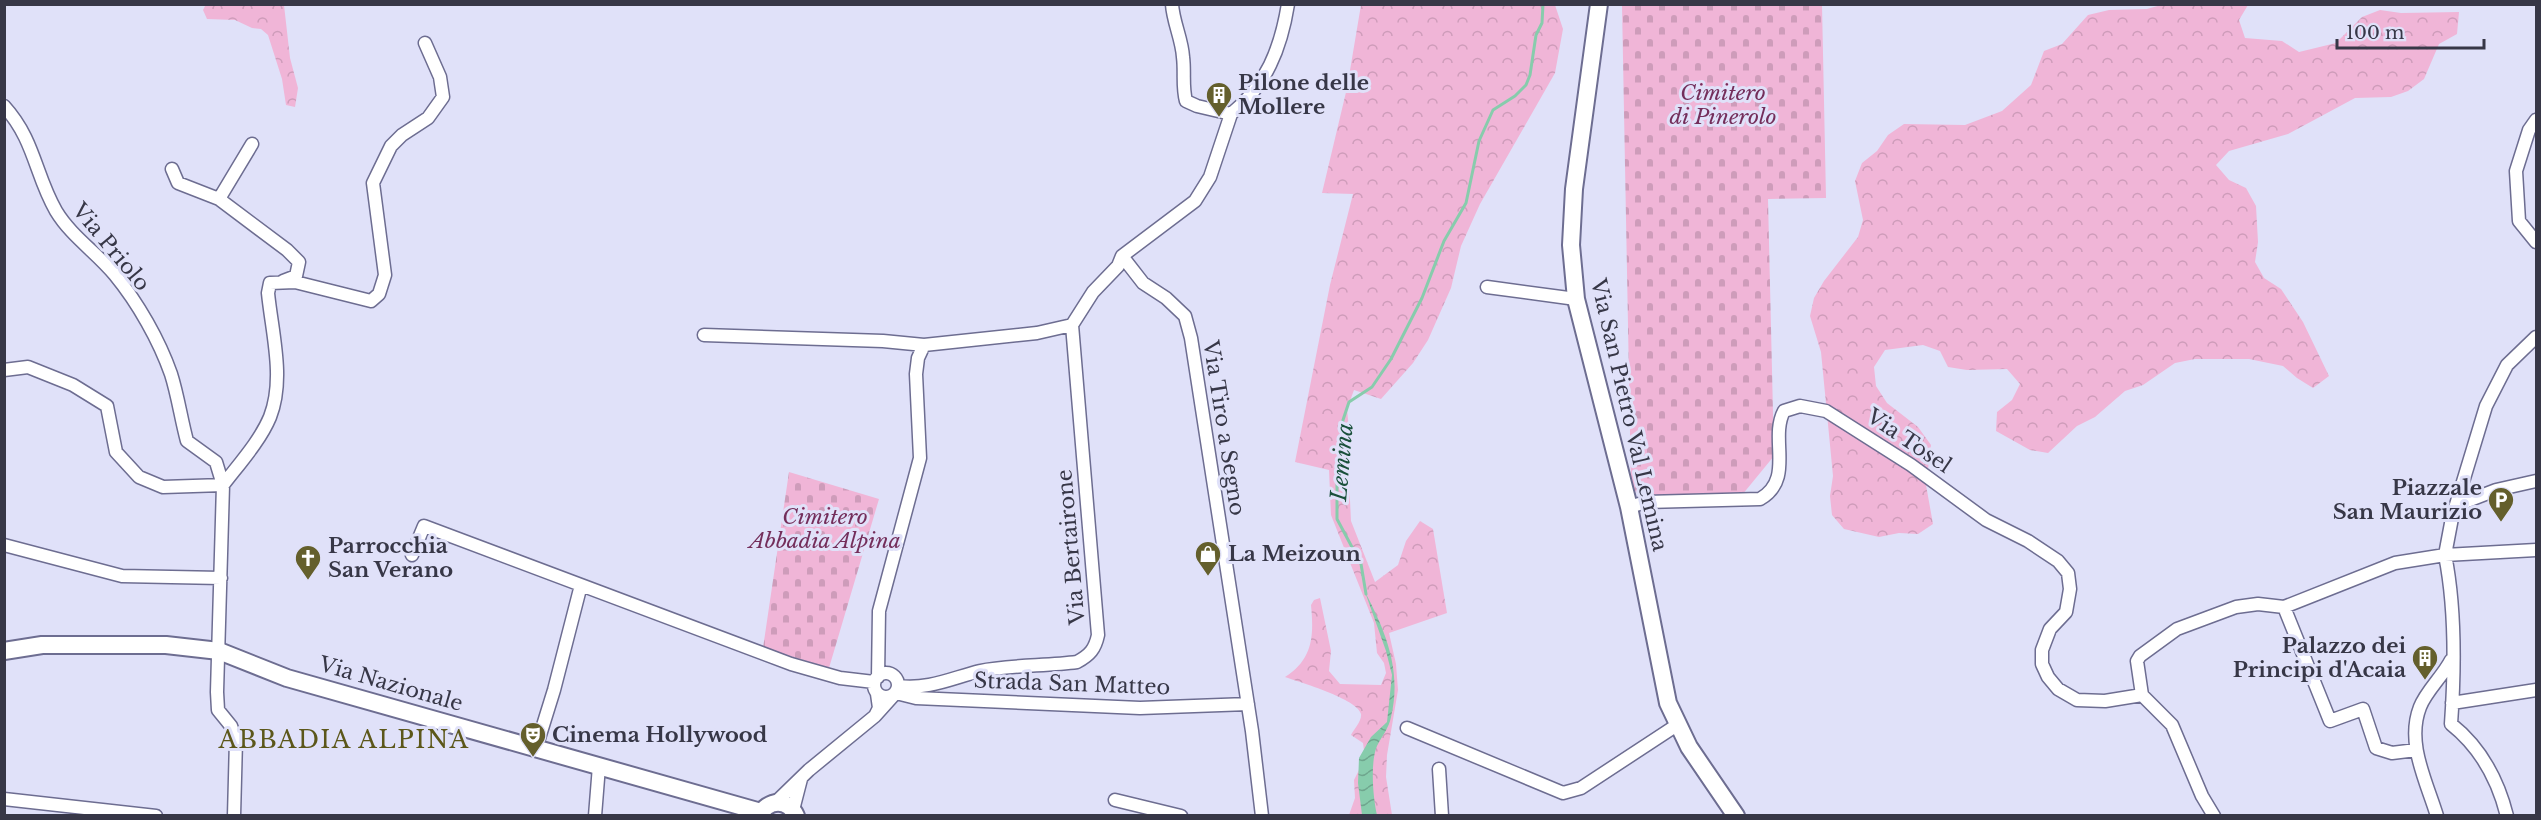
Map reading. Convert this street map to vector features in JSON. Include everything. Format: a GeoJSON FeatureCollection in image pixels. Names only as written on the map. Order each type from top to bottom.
{"type":"FeatureCollection","features":[{"type":"Feature","properties":{"kind":"street"},"geometry":{"type":"LineString","coordinates":[[1172,4],[1180,35],[1183,90],[1186,101],[1231,114]]}},
{"type":"Feature","properties":{"kind":"street"},"geometry":{"type":"LineString","coordinates":[[704,334],[883,340],[924,345],[1037,333],[1072,325],[1093,292],[1118,266],[1122,256],[1195,201],[1210,177],[1231,114],[1255,91],[1278,51],[1288,4]]}},
{"type":"Feature","properties":{"kind":"street","name":"Via San Pietro Val Lemina"},"geometry":{"type":"LineString","coordinates":[[1599,4],[1574,189],[1571,245],[1576,299],[1629,507],[1662,677],[1677,726],[1736,816]]}},
{"type":"Feature","properties":{"kind":"street"},"geometry":{"type":"LineString","coordinates":[[282,281],[295,282],[371,301],[379,294],[385,275],[373,183],[392,146],[402,135],[428,118],[443,97],[440,77],[425,44]]}},
{"type":"Feature","properties":{"kind":"street","name":"Via Priolo"},"geometry":{"type":"LineString","coordinates":[[4,106],[26,136],[42,184],[57,214],[115,276],[151,331],[171,376],[187,441],[216,462],[223,485],[218,710],[231,726],[236,740],[234,816]]}},
{"type":"Feature","properties":{"kind":"street"},"geometry":{"type":"LineString","coordinates":[[2536,120],[2529,130],[2516,171],[2519,221],[2536,242]]}},
{"type":"Feature","properties":{"kind":"street"},"geometry":{"type":"LineString","coordinates":[[219,199],[252,144]]}},
{"type":"Feature","properties":{"kind":"street"},"geometry":{"type":"LineString","coordinates":[[4,370],[28,367],[73,385],[106,406],[116,452],[139,477],[163,486],[223,485],[248,454],[270,417],[277,383],[268,293],[270,283],[296,276],[299,262],[287,250],[219,199],[178,183],[172,169]]}},
{"type":"Feature","properties":{"kind":"street","name":"Via Tiro a Segno"},"geometry":{"type":"LineString","coordinates":[[1122,256],[1143,283],[1166,298],[1185,316],[1191,338],[1248,704],[1262,816]]}},
{"type":"Feature","properties":{"kind":"street"},"geometry":{"type":"LineString","coordinates":[[1487,287],[1576,299]]}},
{"type":"Feature","properties":{"kind":"street","name":"Via Bertairone"},"geometry":{"type":"LineString","coordinates":[[896,691],[938,684],[982,671],[1077,662],[1094,650],[1098,634],[1072,325]]}},
{"type":"Feature","properties":{"kind":"street"},"geometry":{"type":"LineString","coordinates":[[2507,816],[2501,792],[2488,768],[2467,737],[2451,724],[2454,655],[2449,575],[2445,555],[2449,532],[2486,406],[2507,365],[2536,337]]}},
{"type":"Feature","properties":{"kind":"street"},"geometry":{"type":"LineString","coordinates":[[875,716],[879,708],[876,684],[879,611],[920,458],[916,374],[918,358],[924,345]]}},
{"type":"Feature","properties":{"kind":"street","name":"Via Tosel"},"geometry":{"type":"LineString","coordinates":[[1629,507],[1646,502],[1760,499],[1768,494],[1780,469],[1780,423],[1784,411],[1800,406],[1826,411],[1911,465],[1986,520],[2028,541],[2058,561],[2068,573],[2070,589],[2066,612],[2050,629],[2042,650],[2042,664],[2058,689],[2077,700],[2105,701],[2142,695]]}},
{"type":"Feature","properties":{"kind":"street"},"geometry":{"type":"LineString","coordinates":[[2457,505],[2496,490],[2536,481]]}},
{"type":"Feature","properties":{"kind":"street"},"geometry":{"type":"LineString","coordinates":[[412,555],[424,526],[791,664],[840,678],[876,684],[885,698],[896,691]]}},
{"type":"Feature","properties":{"kind":"street"},"geometry":{"type":"LineString","coordinates":[[4,544],[122,576],[221,578]]}},
{"type":"Feature","properties":{"kind":"street"},"geometry":{"type":"LineString","coordinates":[[2214,816],[2202,796],[2172,725],[2142,695],[2137,661],[2145,650],[2177,629],[2236,607],[2258,604],[2284,608],[2395,563],[2445,555],[2536,550]]}},
{"type":"Feature","properties":{"kind":"street"},"geometry":{"type":"LineString","coordinates":[[536,748],[554,690],[581,585]]}},
{"type":"Feature","properties":{"kind":"street"},"geometry":{"type":"LineString","coordinates":[[2284,608],[2330,721],[2362,709],[2376,748],[2392,753],[2416,750]]}},
{"type":"Feature","properties":{"kind":"street","name":"Via Nazionale"},"geometry":{"type":"LineString","coordinates":[[4,651],[42,645],[166,645],[219,651],[286,678],[760,814],[770,803],[776,802]]}},
{"type":"Feature","properties":{"kind":"street"},"geometry":{"type":"LineString","coordinates":[[2437,816],[2416,750],[2413,732],[2420,707],[2442,677],[2454,655]]}},
{"type":"Feature","properties":{"kind":"street"},"geometry":{"type":"LineString","coordinates":[[776,802],[802,777],[875,716],[896,691],[897,679],[890,674],[882,674],[876,684]]}},
{"type":"Feature","properties":{"kind":"street"},"geometry":{"type":"LineString","coordinates":[[2452,703],[2536,690]]}},
{"type":"Feature","properties":{"kind":"street","name":"Strada San Matteo"},"geometry":{"type":"LineString","coordinates":[[896,691],[916,698],[1140,708],[1248,704]]}},
{"type":"Feature","properties":{"kind":"street"},"geometry":{"type":"LineString","coordinates":[[1407,728],[1563,793],[1581,788],[1677,726]]}},
{"type":"Feature","properties":{"kind":"street"},"geometry":{"type":"LineString","coordinates":[[595,816],[599,766]]}},
{"type":"Feature","properties":{"kind":"street"},"geometry":{"type":"LineString","coordinates":[[1439,769],[1442,816]]}},
{"type":"Feature","properties":{"kind":"street"},"geometry":{"type":"LineString","coordinates":[[776,802],[783,803],[795,813],[802,777]]}},
{"type":"Feature","properties":{"kind":"street"},"geometry":{"type":"LineString","coordinates":[[4,799],[156,816]]}},
{"type":"Feature","properties":{"kind":"street"},"geometry":{"type":"LineString","coordinates":[[1115,800],[1181,816]]}},
{"type":"Feature","properties":{"kind":"green space"},"geometry":{"type":"Polygon","coordinates":[[[206,4],[284,5],[290,58],[298,88],[295,107],[286,105],[282,79],[268,35],[261,29],[252,28],[235,20],[207,19],[203,10],[206,4]]]}},
{"type":"Feature","properties":{"kind":"green space"},"geometry":{"type":"Polygon","coordinates":[[[1361,5],[1555,5],[1563,29],[1555,73],[1480,204],[1461,246],[1451,288],[1428,340],[1413,363],[1381,399],[1354,390],[1347,409],[1350,439],[1348,458],[1351,521],[1375,582],[1398,565],[1406,541],[1420,521],[1433,529],[1447,613],[1389,633],[1396,664],[1398,690],[1387,755],[1386,777],[1392,815],[1349,815],[1355,798],[1354,780],[1365,758],[1363,743],[1351,735],[1361,717],[1357,708],[1339,697],[1285,677],[1301,663],[1310,646],[1311,605],[1314,600],[1320,598],[1331,651],[1329,671],[1340,684],[1381,685],[1386,673],[1384,663],[1377,653],[1374,623],[1331,515],[1329,470],[1295,462],[1330,285],[1353,194],[1322,193],[1347,88],[1361,5]]]}},
{"type":"Feature","properties":{"kind":"green space","name":"Cimitero di Pinerolo"},"geometry":{"type":"Polygon","coordinates":[[[1622,5],[1822,5],[1826,198],[1768,199],[1774,456],[1742,495],[1639,496],[1631,485],[1622,5]]]}},
{"type":"Feature","properties":{"kind":"green space"},"geometry":{"type":"Polygon","coordinates":[[[2161,5],[2248,5],[2239,20],[2245,38],[2282,41],[2299,52],[2336,43],[2362,17],[2380,10],[2401,13],[2459,12],[2457,34],[2439,44],[2424,79],[2408,91],[2391,97],[2355,98],[2288,134],[2229,151],[2216,165],[2229,180],[2246,188],[2256,206],[2258,242],[2255,262],[2264,278],[2281,289],[2303,322],[2329,376],[2313,388],[2283,366],[2249,359],[2195,359],[2175,363],[2143,385],[2125,391],[2095,417],[2077,426],[2048,453],[2030,450],[1996,431],[1997,412],[2012,400],[2020,384],[2007,369],[1967,370],[1948,367],[1940,351],[1923,345],[1885,350],[1874,367],[1876,386],[1887,403],[1918,427],[1931,445],[1926,485],[1933,524],[1918,534],[1899,533],[1879,537],[1844,529],[1832,515],[1830,496],[1833,476],[1821,352],[1810,316],[1814,298],[1824,281],[1858,237],[1863,220],[1855,181],[1862,163],[1877,151],[1888,135],[1904,124],[1965,125],[2002,111],[2031,85],[2044,51],[2062,44],[2088,15],[2109,10],[2147,9],[2161,5]]]}},
{"type":"Feature","properties":{"kind":"green space","name":"Cimitero Abbadia Alpina"},"geometry":{"type":"Polygon","coordinates":[[[789,472],[879,499],[829,668],[763,648],[789,472]]]}},
{"type":"Feature","properties":{"kind":"water"},"geometry":{"type":"Polygon","coordinates":[[[1365,592],[1390,652],[1395,684],[1390,721],[1377,746],[1373,761],[1373,790],[1377,815],[1362,815],[1358,783],[1359,758],[1371,737],[1387,722],[1392,675],[1365,592]]]}},
{"type":"Feature","properties":{"kind":"waterway","name":"Lemina"},"geometry":{"type":"LineString","coordinates":[[1366,594],[1361,564],[1337,519],[1337,474],[1343,420],[1349,402],[1372,387],[1391,359],[1422,298],[1444,241],[1466,203],[1479,141],[1493,110],[1515,96],[1526,85],[1530,75],[1536,35],[1542,23],[1543,4]]}},
{"type":"Feature","properties":{"kind":"place","name":"Pilone delle Mollere"},"geometry":{"type":"Point","coordinates":[1219,118]}},
{"type":"Feature","properties":{"kind":"place","name":"Piazzale San Maurizio"},"geometry":{"type":"Point","coordinates":[2501,523]}},
{"type":"Feature","properties":{"kind":"place","name":"La Meizoun"},"geometry":{"type":"Point","coordinates":[1208,577]}},
{"type":"Feature","properties":{"kind":"place","name":"Parrocchia San Verano"},"geometry":{"type":"Point","coordinates":[308,581]}},
{"type":"Feature","properties":{"kind":"place","name":"Palazzo dei Principi d'Acaia"},"geometry":{"type":"Point","coordinates":[2425,681]}},
{"type":"Feature","properties":{"kind":"place","name":"Cinema Hollywood"},"geometry":{"type":"Point","coordinates":[533,758]}},
{"type":"Feature","properties":{"kind":"district","name":"ABBADIA ALPINA"},"geometry":{"type":"Point","coordinates":[344,739]}}]}
